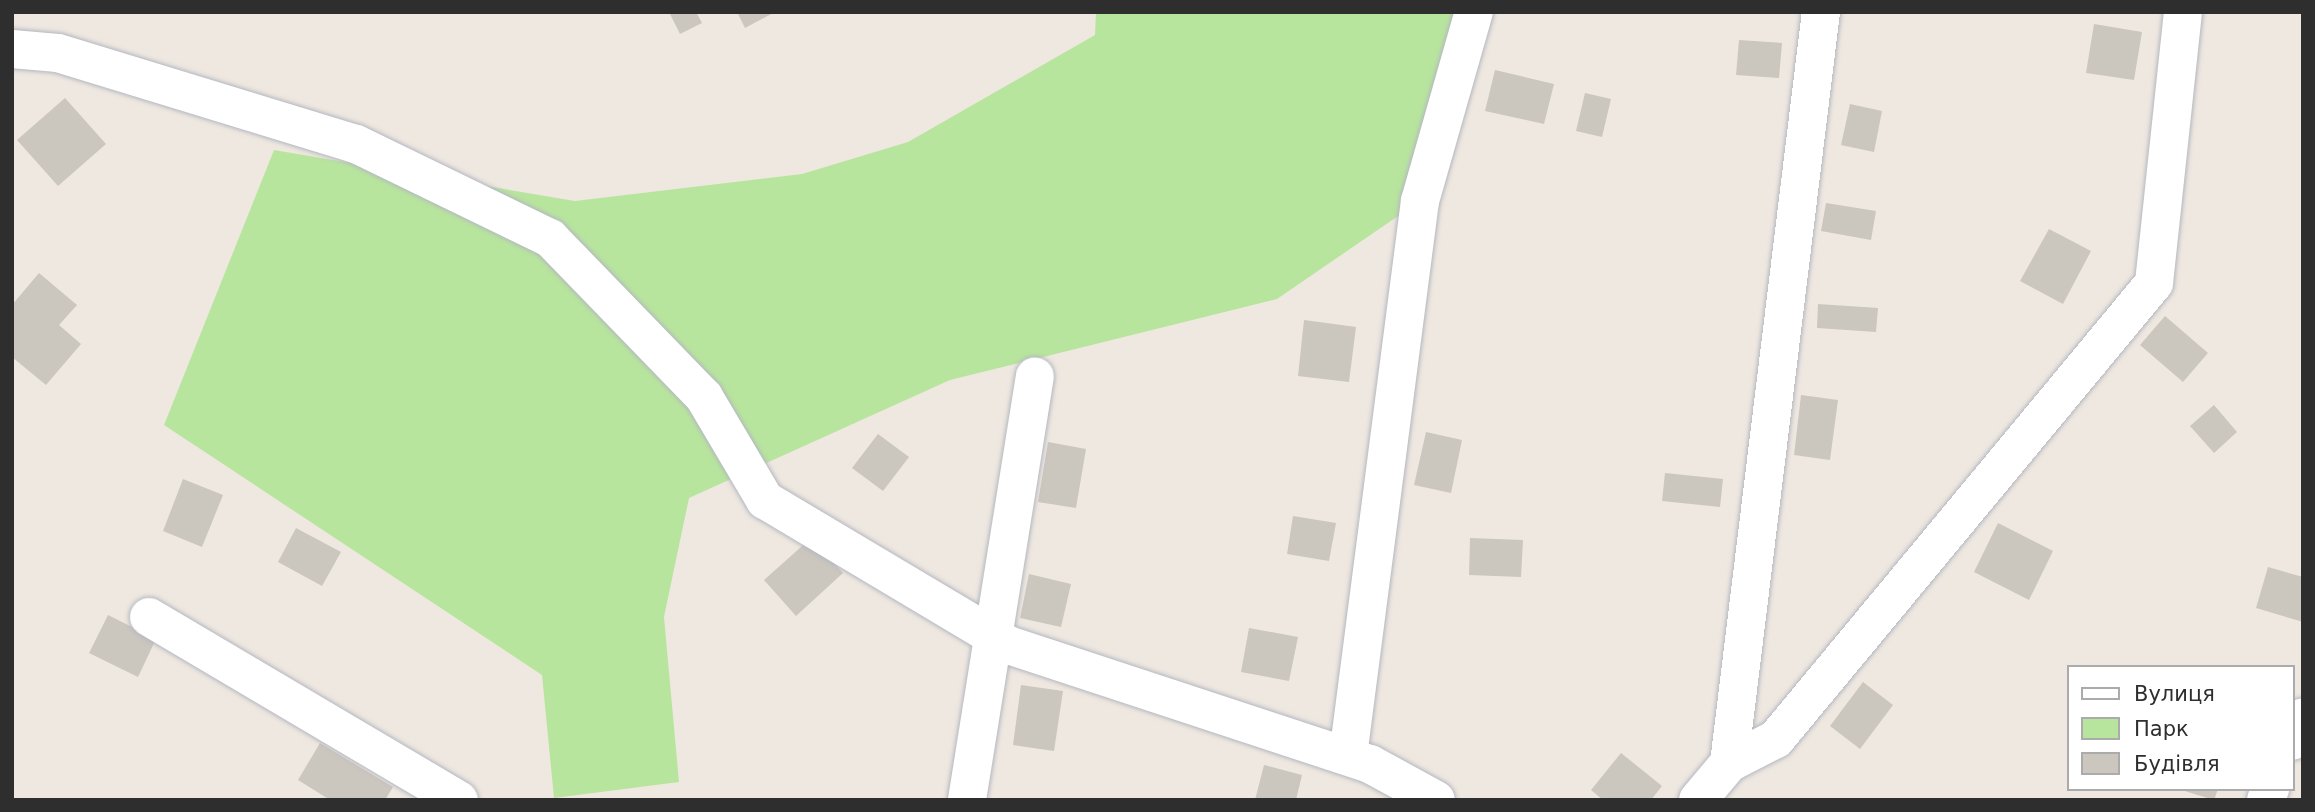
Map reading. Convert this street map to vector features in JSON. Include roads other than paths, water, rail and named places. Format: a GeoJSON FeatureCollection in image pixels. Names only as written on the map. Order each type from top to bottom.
{"type":"FeatureCollection","features":[{"type":"Feature","properties":{"kind":"street"},"geometry":{"type":"LineString","coordinates":[[1348,756],[1420,201],[1474,12]]}},
{"type":"Feature","properties":{"kind":"street"},"geometry":{"type":"LineString","coordinates":[[1729,763],[1821,12]]}},
{"type":"Feature","properties":{"kind":"street"},"geometry":{"type":"LineString","coordinates":[[1698,800],[1729,763],[1776,739],[2154,283],[2183,12]]}},
{"type":"Feature","properties":{"kind":"street"},"geometry":{"type":"LineString","coordinates":[[12,49],[58,53],[356,144],[550,238],[704,397],[765,500],[991,635],[1348,756],[1436,800]]}},
{"type":"Feature","properties":{"kind":"street"},"geometry":{"type":"LineString","coordinates":[[967,800],[991,635],[1035,376]]}},
{"type":"Feature","properties":{"kind":"street"},"geometry":{"type":"LineString","coordinates":[[149,617],[458,800]]}},
{"type":"Feature","properties":{"kind":"street"},"geometry":{"type":"LineString","coordinates":[[2294,737],[2303,717]]}}]}
